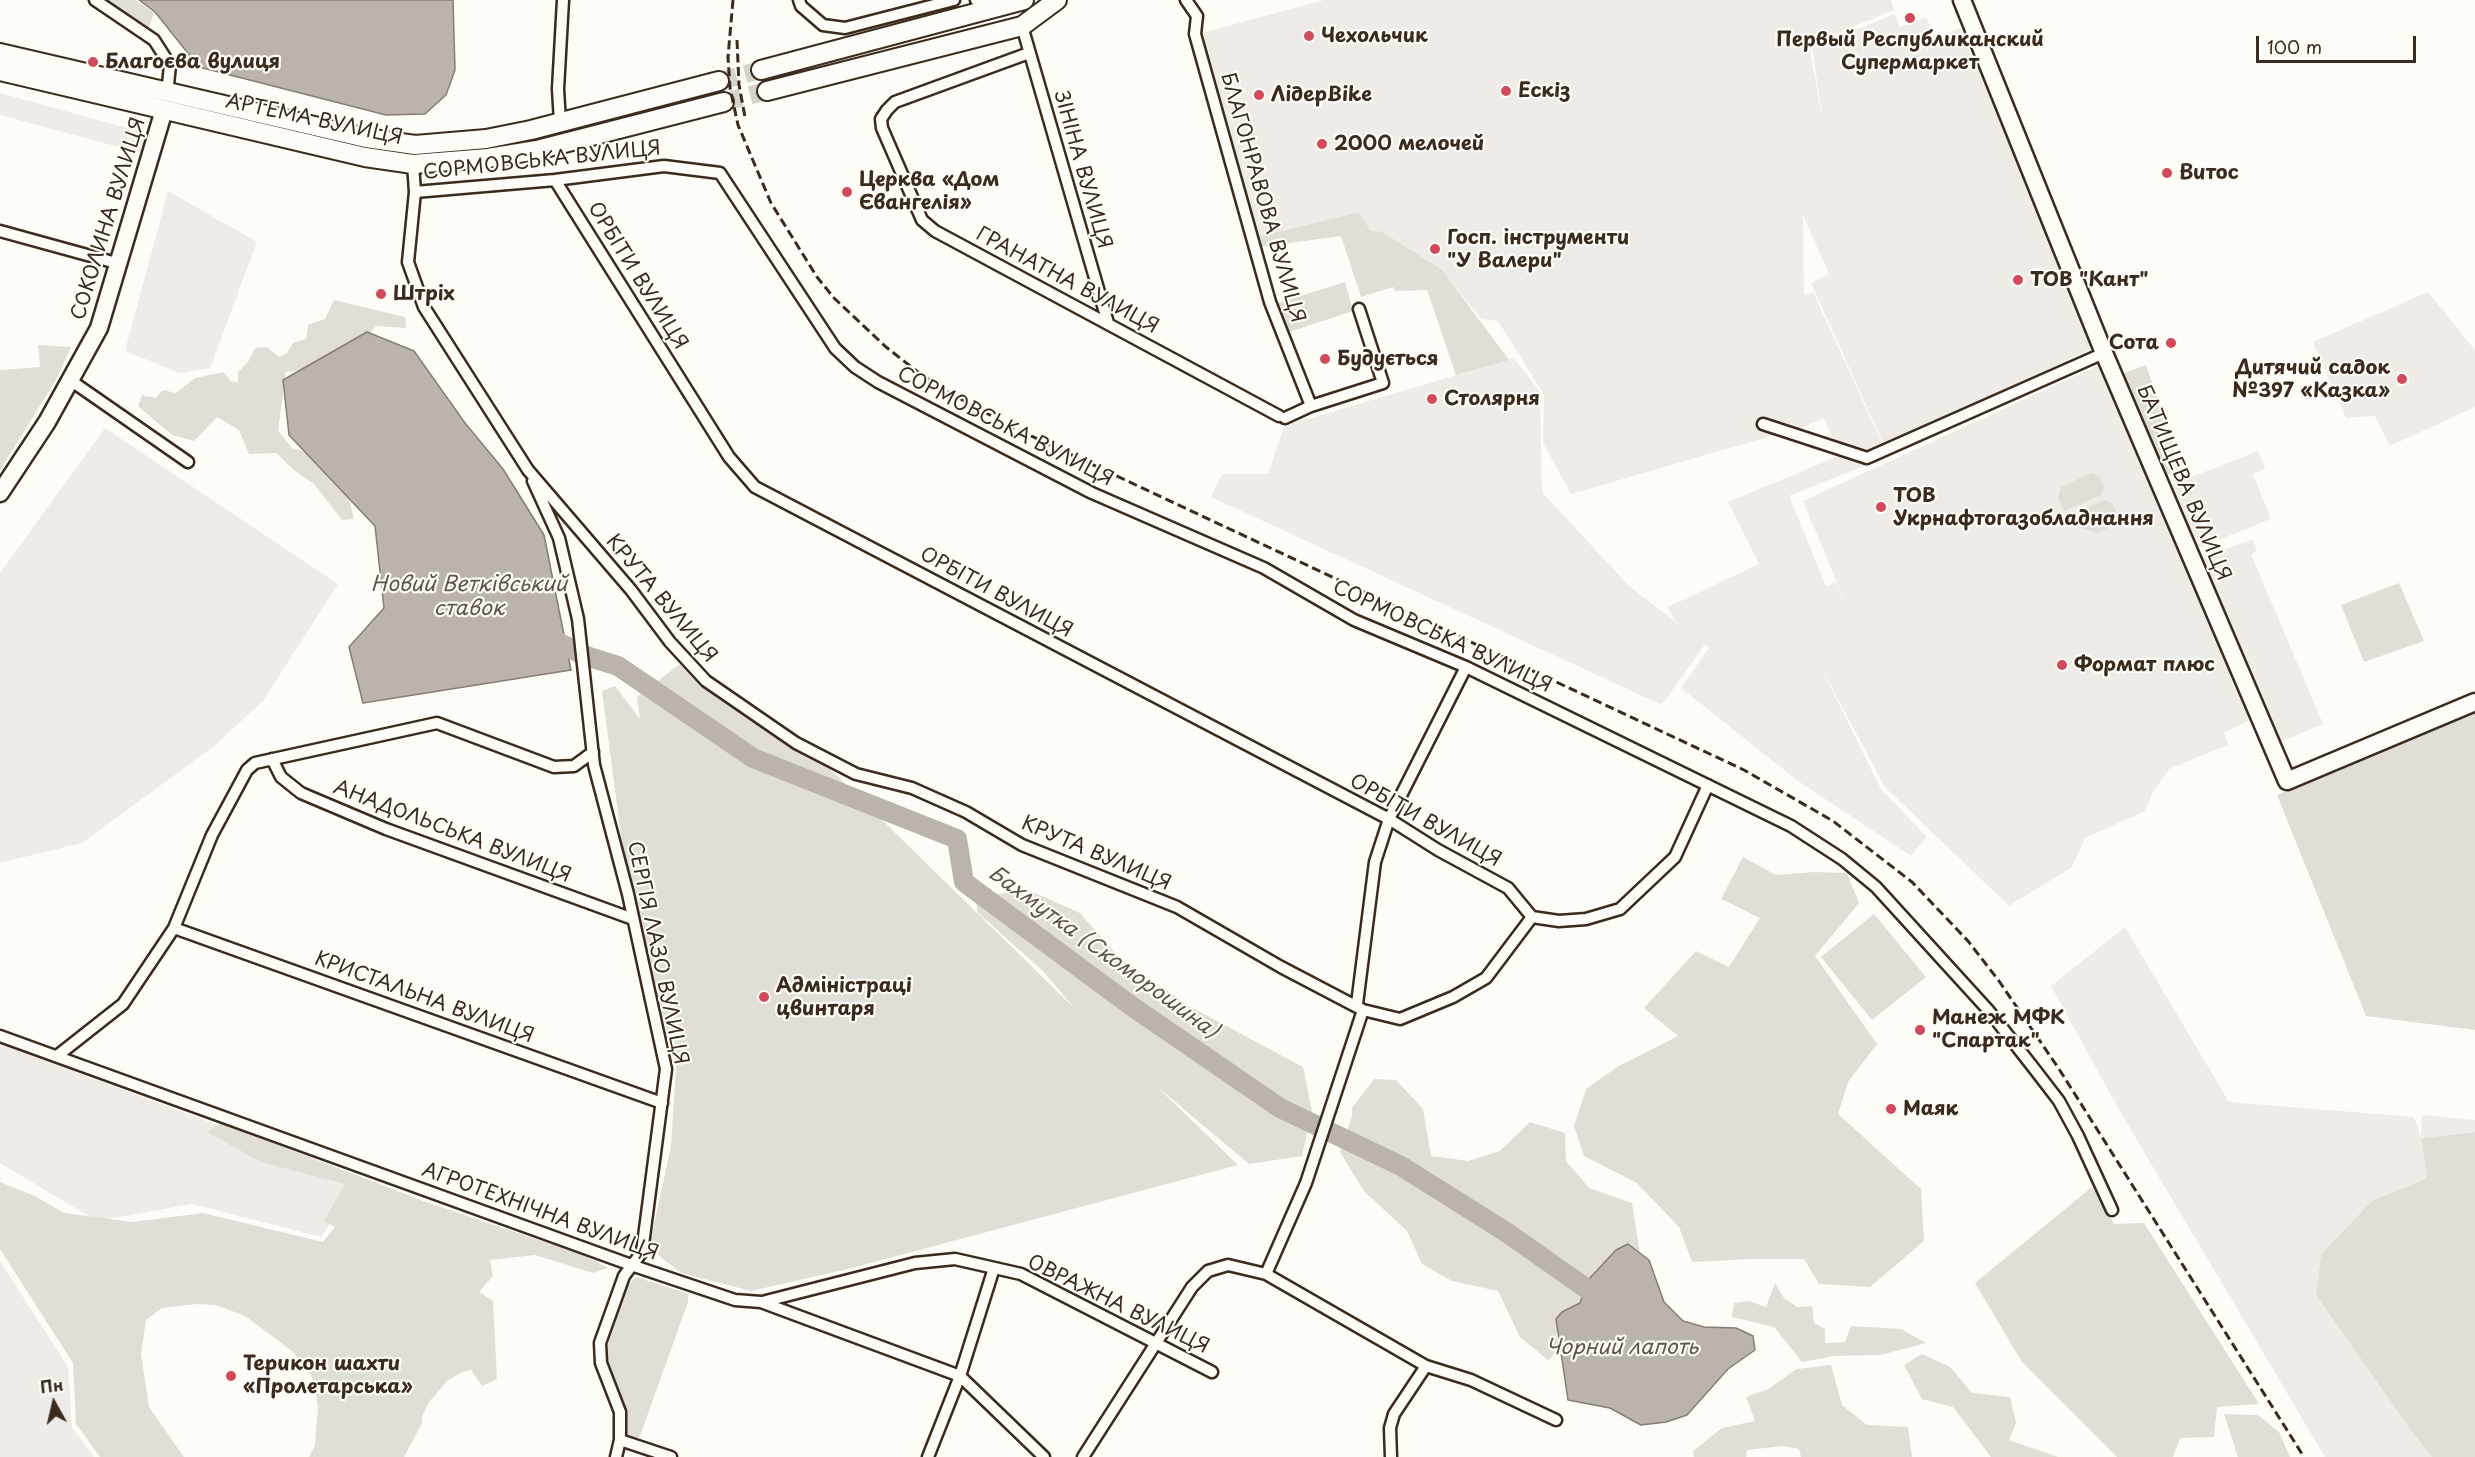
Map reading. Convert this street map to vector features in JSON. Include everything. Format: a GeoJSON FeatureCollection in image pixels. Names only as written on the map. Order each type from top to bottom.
{"type":"FeatureCollection","features":[{"type":"Feature","properties":{"kind":"main road"},"geometry":{"type":"LineString","coordinates":[[767,90],[1022,26],[1057,0]]}},
{"type":"Feature","properties":{"kind":"main road"},"geometry":{"type":"LineString","coordinates":[[761,70],[1019,1],[1019,18],[1000,32]]}},
{"type":"Feature","properties":{"kind":"main road","name":"АРТЕМА ВУЛИЦЯ"},"geometry":{"type":"LineString","coordinates":[[0,53],[365,157],[413,164],[488,158],[537,150],[724,102]]}},
{"type":"Feature","properties":{"kind":"main road","name":"АРТЕМА ВУЛИЦЯ"},"geometry":{"type":"LineString","coordinates":[[0,71],[366,138],[415,144],[486,139],[719,81]]}},
{"type":"Feature","properties":{"kind":"street"},"geometry":{"type":"LineString","coordinates":[[95,0],[154,40],[170,65],[166,102]]}},
{"type":"Feature","properties":{"kind":"street"},"geometry":{"type":"LineString","coordinates":[[560,122],[558,89],[563,0]]}},
{"type":"Feature","properties":{"kind":"street"},"geometry":{"type":"LineString","coordinates":[[799,0],[801,6],[823,25],[845,28],[954,0]]}},
{"type":"Feature","properties":{"kind":"street"},"geometry":{"type":"LineString","coordinates":[[976,0],[1019,1]]}},
{"type":"Feature","properties":{"kind":"street","name":"БЛАГОНРАВОВА ВУЛИЦЯ"},"geometry":{"type":"LineString","coordinates":[[1186,0],[1197,16],[1195,34],[1270,302],[1311,406]]}},
{"type":"Feature","properties":{"kind":"street","name":"БАТИЩЕВА ВУЛИЦЯ"},"geometry":{"type":"LineString","coordinates":[[1962,0],[2104,352],[2287,781],[2475,702]]}},
{"type":"Feature","properties":{"kind":"street","name":"ЗІНІНА ВУЛИЦЯ"},"geometry":{"type":"LineString","coordinates":[[1022,26],[1108,323]]}},
{"type":"Feature","properties":{"kind":"street","name":"ГРАНАТНА ВУЛИЦЯ"},"geometry":{"type":"LineString","coordinates":[[1029,53],[895,102],[881,119],[882,128],[916,211],[928,227],[1282,417],[1311,406]]}},
{"type":"Feature","properties":{"kind":"street","name":"СОКОЛИНА ВУЛИЦЯ"},"geometry":{"type":"LineString","coordinates":[[0,493],[47,422],[99,328],[120,264],[166,102]]}},
{"type":"Feature","properties":{"kind":"street","name":"КРУТА ВУЛИЦЯ"},"geometry":{"type":"LineString","coordinates":[[413,164],[415,192],[408,262],[424,307],[528,470],[631,590],[670,642],[706,681],[796,743],[855,774],[912,788],[966,812],[1022,845],[1177,907],[1281,967],[1380,1015],[1400,1019],[1421,1012],[1478,984],[1494,969],[1532,917]]}},
{"type":"Feature","properties":{"kind":"street","name":"СОРМОВСЬКА ВУЛИЦЯ"},"geometry":{"type":"LineString","coordinates":[[415,192],[555,180],[664,166],[720,173],[835,348],[855,367],[878,382],[1092,494],[1263,567],[1353,620],[1466,667],[1708,785],[1818,842],[1876,887],[1989,1011],[2059,1101],[2112,1210]]}},
{"type":"Feature","properties":{"kind":"street","name":"ОРБІТИ ВУЛИЦЯ"},"geometry":{"type":"LineString","coordinates":[[555,180],[729,457],[755,487],[1389,819],[1438,850],[1508,888],[1532,917]]}},
{"type":"Feature","properties":{"kind":"street"},"geometry":{"type":"LineString","coordinates":[[0,231],[120,264]]}},
{"type":"Feature","properties":{"kind":"street"},"geometry":{"type":"LineString","coordinates":[[1311,406],[1383,382],[1359,309]]}},
{"type":"Feature","properties":{"kind":"street"},"geometry":{"type":"LineString","coordinates":[[1763,424],[1867,458],[2104,352]]}},
{"type":"Feature","properties":{"kind":"street"},"geometry":{"type":"LineString","coordinates":[[70,380],[188,462]]}},
{"type":"Feature","properties":{"kind":"street","name":"СЕРГІЯ ЛАЗО ВУЛИЦЯ"},"geometry":{"type":"LineString","coordinates":[[528,470],[559,538],[578,619],[592,752],[633,919],[666,1069],[642,1252],[634,1266],[624,1276],[600,1343],[601,1363],[620,1412],[620,1440],[616,1457]]}},
{"type":"Feature","properties":{"kind":"street"},"geometry":{"type":"LineString","coordinates":[[1266,1274],[1306,1183],[1360,1007],[1375,862],[1389,819],[1466,667]]}},
{"type":"Feature","properties":{"kind":"street"},"geometry":{"type":"LineString","coordinates":[[57,1056],[123,1004],[174,928],[212,836],[247,770],[255,763],[437,723],[554,767],[574,766],[592,752]]}},
{"type":"Feature","properties":{"kind":"street","name":"АНАДОЛЬСЬКА ВУЛИЦЯ"},"geometry":{"type":"LineString","coordinates":[[272,759],[281,777],[301,793],[396,833],[633,919]]}},
{"type":"Feature","properties":{"kind":"street"},"geometry":{"type":"LineString","coordinates":[[1532,917],[1559,921],[1586,919],[1620,909],[1675,857],[1708,785]]}},
{"type":"Feature","properties":{"kind":"street","name":"КРИСТАЛЬНА ВУЛИЦЯ"},"geometry":{"type":"LineString","coordinates":[[174,928],[662,1103]]}},
{"type":"Feature","properties":{"kind":"street","name":"АГРОТЕХНІЧНА ВУЛИЦЯ"},"geometry":{"type":"LineString","coordinates":[[0,1036],[634,1266],[735,1300],[761,1302],[960,1376],[1044,1457]]}},
{"type":"Feature","properties":{"kind":"street","name":"ОВРАЖНА ВУЛИЦЯ"},"geometry":{"type":"LineString","coordinates":[[761,1302],[915,1263],[955,1259],[1021,1274],[1212,1372]]}},
{"type":"Feature","properties":{"kind":"street"},"geometry":{"type":"LineString","coordinates":[[1083,1457],[1199,1279],[1208,1271],[1228,1265],[1266,1274],[1276,1282],[1426,1366],[1471,1380],[1556,1420]]}},
{"type":"Feature","properties":{"kind":"street"},"geometry":{"type":"LineString","coordinates":[[928,1457],[960,1376],[994,1268]]}},
{"type":"Feature","properties":{"kind":"street"},"geometry":{"type":"LineString","coordinates":[[1391,1457],[1390,1428],[1394,1414],[1426,1366]]}},
{"type":"Feature","properties":{"kind":"street"},"geometry":{"type":"LineString","coordinates":[[620,1440],[671,1457]]}},
{"type":"Feature","properties":{"kind":"shaded area"},"geometry":{"type":"Polygon","coordinates":[[[106,0],[135,0],[154,13],[149,28],[106,0]]]}},
{"type":"Feature","properties":{"kind":"shaded area"},"geometry":{"type":"Polygon","coordinates":[[[1324,0],[1891,0],[1894,10],[1809,45],[1824,127],[1812,47],[1895,14],[1900,27],[1926,17],[1936,38],[1960,28],[2096,347],[1884,445],[1811,283],[1829,274],[1803,215],[1804,295],[1813,292],[1888,456],[1789,496],[1826,586],[1836,582],[1856,628],[1803,501],[2099,365],[2251,720],[2224,732],[2228,745],[2169,769],[2153,792],[2145,811],[2085,838],[2072,867],[2009,906],[1885,787],[1818,662],[1881,789],[1927,837],[1911,856],[1798,781],[1681,688],[1709,648],[1705,644],[1662,705],[1211,497],[1222,474],[1268,474],[1284,426],[1514,358],[1540,392],[1542,492],[1629,586],[1686,630],[1674,620],[1668,607],[1759,564],[1728,502],[1841,455],[1823,418],[1806,426],[1571,494],[1543,443],[1544,395],[1498,321],[1481,319],[1442,271],[1370,231],[1359,212],[1257,237],[1198,34],[1324,0]]]}},
{"type":"Feature","properties":{"kind":"shaded area"},"geometry":{"type":"Polygon","coordinates":[[[0,93],[145,133],[141,153],[0,115],[0,93]]]}},
{"type":"Feature","properties":{"kind":"shaded area"},"geometry":{"type":"Polygon","coordinates":[[[168,191],[257,242],[210,368],[180,373],[125,351],[168,191]]]}},
{"type":"Feature","properties":{"kind":"shaded area"},"geometry":{"type":"Polygon","coordinates":[[[1359,212],[1370,230],[1382,232],[1442,270],[1509,360],[1456,375],[1427,290],[1395,291],[1393,287],[1361,297],[1341,236],[1260,247],[1257,237],[1359,212]]]}},
{"type":"Feature","properties":{"kind":"shaded area"},"geometry":{"type":"Polygon","coordinates":[[[1345,282],[1353,311],[1286,333],[1275,304],[1345,282]]]}},
{"type":"Feature","properties":{"kind":"shaded area","name":"Дитячий садок №397 «Казка»"},"geometry":{"type":"Polygon","coordinates":[[[2428,292],[2475,350],[2475,407],[2390,446],[2375,416],[2346,418],[2313,342],[2428,292]]]}},
{"type":"Feature","properties":{"kind":"shaded area"},"geometry":{"type":"Polygon","coordinates":[[[334,300],[405,317],[406,328],[376,326],[360,345],[319,368],[286,372],[278,431],[292,448],[319,456],[339,477],[349,499],[354,519],[342,520],[314,484],[276,453],[249,454],[239,430],[217,417],[194,441],[172,435],[138,406],[142,395],[155,398],[163,390],[176,393],[195,378],[223,372],[231,381],[238,383],[238,372],[248,362],[255,348],[267,347],[279,357],[287,353],[293,343],[306,339],[308,325],[325,319],[334,300]]]}},
{"type":"Feature","properties":{"kind":"shaded area"},"geometry":{"type":"Polygon","coordinates":[[[38,345],[71,347],[56,380],[0,470],[0,370],[40,367],[38,345]]]}},
{"type":"Feature","properties":{"kind":"shaded area"},"geometry":{"type":"Polygon","coordinates":[[[2146,365],[2175,451],[2182,461],[2180,469],[2165,476],[2120,381],[2122,374],[2146,365]]]}},
{"type":"Feature","properties":{"kind":"shaded area"},"geometry":{"type":"Polygon","coordinates":[[[105,428],[338,584],[263,701],[213,747],[82,843],[0,863],[0,573],[105,428]]]}},
{"type":"Feature","properties":{"kind":"shaded area"},"geometry":{"type":"Polygon","coordinates":[[[2258,451],[2266,468],[2253,474],[2271,519],[2198,548],[2171,485],[2258,451]]]}},
{"type":"Feature","properties":{"kind":"shaded area"},"geometry":{"type":"Polygon","coordinates":[[[2091,473],[2099,476],[2104,487],[2101,495],[2064,511],[2058,498],[2061,487],[2091,473]]]}},
{"type":"Feature","properties":{"kind":"shaded area"},"geometry":{"type":"Polygon","coordinates":[[[2104,500],[2112,503],[2118,516],[2116,524],[2097,533],[2070,524],[2070,516],[2104,500]]]}},
{"type":"Feature","properties":{"kind":"shaded area"},"geometry":{"type":"Polygon","coordinates":[[[2253,539],[2257,551],[2251,554],[2323,724],[2280,742],[2203,558],[2253,539]]]}},
{"type":"Feature","properties":{"kind":"shaded area"},"geometry":{"type":"Polygon","coordinates":[[[2399,583],[2424,641],[2364,662],[2341,605],[2399,583]]]}},
{"type":"Feature","properties":{"kind":"shaded area"},"geometry":{"type":"Polygon","coordinates":[[[680,664],[769,731],[828,767],[1074,1008],[1044,972],[978,913],[975,898],[1026,889],[1080,913],[1120,958],[1189,1006],[1303,1067],[1312,1111],[1302,1156],[1249,1164],[1154,1084],[1238,1165],[852,1268],[751,1291],[681,1273],[649,1248],[671,1146],[676,1067],[625,866],[602,691],[615,686],[640,719],[637,697],[680,664]]]}},
{"type":"Feature","properties":{"kind":"shaded area"},"geometry":{"type":"Polygon","coordinates":[[[2475,712],[2475,1030],[2366,1016],[2277,795],[2363,756],[2475,712]]]}},
{"type":"Feature","properties":{"kind":"shaded area"},"geometry":{"type":"Polygon","coordinates":[[[1743,857],[1776,875],[1814,872],[1847,873],[1859,903],[1815,956],[1877,1044],[1848,1082],[1838,1114],[1921,1189],[1924,1241],[1870,1287],[1819,1284],[1804,1259],[1692,1262],[1679,1227],[1637,1183],[1584,1156],[1574,1126],[1586,1089],[1617,1067],[1678,1036],[1644,1008],[1696,951],[1729,967],[1760,918],[1721,899],[1743,857]]]}},
{"type":"Feature","properties":{"kind":"shaded area"},"geometry":{"type":"Polygon","coordinates":[[[1874,914],[1926,977],[1872,1020],[1821,957],[1874,914]]]}},
{"type":"Feature","properties":{"kind":"shaded area"},"geometry":{"type":"Polygon","coordinates":[[[2125,927],[2229,1102],[2414,1117],[2421,1136],[2422,1115],[2475,1120],[2475,1132],[2421,1138],[2427,1178],[2372,1201],[2321,1254],[2316,1295],[2432,1457],[2325,1457],[2118,1108],[2051,986],[2125,927]]]}},
{"type":"Feature","properties":{"kind":"shaded area"},"geometry":{"type":"Polygon","coordinates":[[[0,1044],[360,1178],[321,1237],[192,1204],[97,1221],[0,1163],[0,1044]]]}},
{"type":"Feature","properties":{"kind":"shaded area"},"geometry":{"type":"Polygon","coordinates":[[[1374,1079],[1396,1080],[1423,1109],[1431,1156],[1468,1161],[1500,1151],[1530,1122],[1565,1133],[1566,1161],[1589,1188],[1632,1203],[1640,1254],[1628,1245],[1616,1250],[1589,1279],[1580,1303],[1562,1312],[1556,1335],[1559,1345],[1549,1361],[1520,1337],[1498,1291],[1452,1281],[1422,1264],[1407,1231],[1364,1191],[1340,1152],[1352,1116],[1352,1108],[1374,1079]]]}},
{"type":"Feature","properties":{"kind":"shaded area"},"geometry":{"type":"Polygon","coordinates":[[[221,1123],[426,1202],[586,1256],[608,1268],[593,1273],[535,1255],[490,1260],[493,1276],[479,1292],[493,1301],[497,1379],[482,1386],[471,1370],[462,1372],[447,1381],[429,1402],[422,1417],[422,1423],[404,1457],[309,1457],[315,1445],[318,1407],[313,1378],[292,1351],[245,1316],[216,1305],[197,1304],[162,1308],[146,1320],[141,1354],[149,1407],[184,1457],[100,1457],[76,1424],[73,1363],[0,1249],[0,1182],[35,1196],[64,1213],[133,1222],[203,1213],[323,1242],[335,1227],[324,1221],[345,1184],[261,1162],[207,1132],[221,1123]]]}},
{"type":"Feature","properties":{"kind":"shaded area"},"geometry":{"type":"Polygon","coordinates":[[[2475,1132],[2475,1457],[2432,1457],[2316,1295],[2321,1254],[2372,1201],[2427,1178],[2421,1138],[2475,1132]]]}},
{"type":"Feature","properties":{"kind":"shaded area"},"geometry":{"type":"Polygon","coordinates":[[[2092,1187],[2114,1224],[2144,1223],[2259,1404],[2217,1407],[2214,1437],[2180,1438],[2173,1457],[2117,1457],[2022,1362],[1975,1283],[2092,1187]]]}},
{"type":"Feature","properties":{"kind":"shaded area"},"geometry":{"type":"Polygon","coordinates":[[[0,1261],[68,1367],[72,1427],[94,1457],[0,1457],[0,1261]]]}},
{"type":"Feature","properties":{"kind":"shaded area"},"geometry":{"type":"Polygon","coordinates":[[[636,1277],[683,1292],[688,1295],[688,1302],[640,1436],[634,1440],[627,1439],[623,1432],[624,1407],[608,1366],[606,1351],[627,1286],[636,1277]]]}},
{"type":"Feature","properties":{"kind":"shaded area"},"geometry":{"type":"Polygon","coordinates":[[[1775,1283],[1784,1298],[1797,1307],[1812,1306],[1814,1323],[1825,1329],[1825,1343],[1845,1342],[1851,1326],[1901,1329],[1926,1343],[1881,1355],[1834,1356],[1802,1362],[1774,1327],[1732,1317],[1734,1303],[1749,1301],[1766,1307],[1775,1283]]]}},
{"type":"Feature","properties":{"kind":"shaded area"},"geometry":{"type":"Polygon","coordinates":[[[1922,1354],[1950,1367],[1972,1393],[2010,1397],[2016,1423],[2009,1440],[2058,1457],[1991,1457],[1953,1407],[1922,1399],[1904,1365],[1922,1354]]]}},
{"type":"Feature","properties":{"kind":"shaded area"},"geometry":{"type":"Polygon","coordinates":[[[1831,1365],[1842,1405],[1867,1425],[1908,1427],[1912,1457],[1801,1457],[1799,1449],[1783,1446],[1747,1450],[1746,1457],[1694,1457],[1693,1451],[1722,1428],[1755,1421],[1746,1397],[1768,1389],[1797,1369],[1831,1365]]]}},
{"type":"Feature","properties":{"kind":"shaded area"},"geometry":{"type":"Polygon","coordinates":[[[2224,1414],[2258,1415],[2279,1432],[2290,1457],[2238,1457],[2224,1414]]]}},
{"type":"Feature","properties":{"kind":"water"},"geometry":{"type":"Polygon","coordinates":[[[139,0],[453,0],[455,70],[446,95],[425,114],[386,115],[199,67],[155,12],[139,0]]]}},
{"type":"Feature","properties":{"kind":"water","name":"Новий Ветківський ставок"},"geometry":{"type":"Polygon","coordinates":[[[367,332],[414,351],[465,423],[503,469],[544,535],[571,670],[363,703],[349,647],[384,608],[375,526],[289,435],[283,380],[367,332]]]}},
{"type":"Feature","properties":{"kind":"water","name":"Чорний лапоть"},"geometry":{"type":"Polygon","coordinates":[[[1628,1244],[1649,1260],[1664,1302],[1683,1321],[1704,1327],[1736,1328],[1753,1336],[1755,1350],[1728,1369],[1687,1415],[1666,1422],[1641,1425],[1610,1408],[1568,1400],[1556,1319],[1562,1312],[1580,1303],[1589,1279],[1616,1250],[1628,1244]]]}},
{"type":"Feature","properties":{"kind":"waterway","name":"Бахмутка (Скоморошина)"},"geometry":{"type":"LineString","coordinates":[[543,634],[583,655],[618,666],[753,758],[957,839],[964,882],[1130,1005],[1280,1108],[1401,1166],[1506,1232],[1607,1303]]}},
{"type":"Feature","properties":{"kind":"tunnel"},"geometry":{"type":"LineString","coordinates":[[719,81],[761,70]]}},
{"type":"Feature","properties":{"kind":"tunnel"},"geometry":{"type":"LineString","coordinates":[[724,102],[767,91]]}},
{"type":"Feature","properties":{"kind":"railway"},"geometry":{"type":"LineString","coordinates":[[733,0],[728,57],[730,88],[738,125],[771,203],[817,277],[834,298],[886,347],[914,369],[941,388],[1010,426],[1744,770],[1833,821],[1912,882],[1968,941],[1999,981],[2059,1069],[2304,1457]]}},
{"type":"Feature","properties":{"kind":"railway"},"geometry":{"type":"LineString","coordinates":[[737,40],[739,85],[745,117]]}},
{"type":"Feature","properties":{"kind":"place","name":"Первый Республиканский Супермаркет"},"geometry":{"type":"Point","coordinates":[1910,18]}},
{"type":"Feature","properties":{"kind":"place","name":"Чехольчик"},"geometry":{"type":"Point","coordinates":[1309,36]}},
{"type":"Feature","properties":{"kind":"place","name":"Благоєва вулиця"},"geometry":{"type":"Point","coordinates":[93,62]}},
{"type":"Feature","properties":{"kind":"place","name":"Ескіз"},"geometry":{"type":"Point","coordinates":[1506,91]}},
{"type":"Feature","properties":{"kind":"place","name":"ЛідерBike"},"geometry":{"type":"Point","coordinates":[1259,95]}},
{"type":"Feature","properties":{"kind":"place","name":"2000 мелочей"},"geometry":{"type":"Point","coordinates":[1322,144]}},
{"type":"Feature","properties":{"kind":"place","name":"Витос"},"geometry":{"type":"Point","coordinates":[2167,173]}},
{"type":"Feature","properties":{"kind":"place","name":"Церква «Дом Євангелія»"},"geometry":{"type":"Point","coordinates":[847,192]}},
{"type":"Feature","properties":{"kind":"place","name":"Госп. інструменти \"У Валери\""},"geometry":{"type":"Point","coordinates":[1435,249]}},
{"type":"Feature","properties":{"kind":"place","name":"ТОВ \"Кант\""},"geometry":{"type":"Point","coordinates":[2018,280]}},
{"type":"Feature","properties":{"kind":"place","name":"Штріх"},"geometry":{"type":"Point","coordinates":[381,294]}},
{"type":"Feature","properties":{"kind":"place","name":"Сота"},"geometry":{"type":"Point","coordinates":[2171,343]}},
{"type":"Feature","properties":{"kind":"place","name":"Будується"},"geometry":{"type":"Point","coordinates":[1325,359]}},
{"type":"Feature","properties":{"kind":"place","name":"Дитячий садок №397 «Казка»"},"geometry":{"type":"Point","coordinates":[2402,379]}},
{"type":"Feature","properties":{"kind":"place","name":"Столярня"},"geometry":{"type":"Point","coordinates":[1432,399]}},
{"type":"Feature","properties":{"kind":"place","name":"ТОВ Укрнафтогазобладнання"},"geometry":{"type":"Point","coordinates":[1881,507]}},
{"type":"Feature","properties":{"kind":"place","name":"Формат плюс"},"geometry":{"type":"Point","coordinates":[2062,665]}},
{"type":"Feature","properties":{"kind":"place","name":"Адміністраці цвинтаря"},"geometry":{"type":"Point","coordinates":[764,997]}},
{"type":"Feature","properties":{"kind":"place","name":"Манеж МФК \"Спартак\""},"geometry":{"type":"Point","coordinates":[1920,1030]}},
{"type":"Feature","properties":{"kind":"place","name":"Маяк"},"geometry":{"type":"Point","coordinates":[1891,1109]}},
{"type":"Feature","properties":{"kind":"place","name":"Терикон шахти «Пролетарська»"},"geometry":{"type":"Point","coordinates":[231,1376]}}]}
